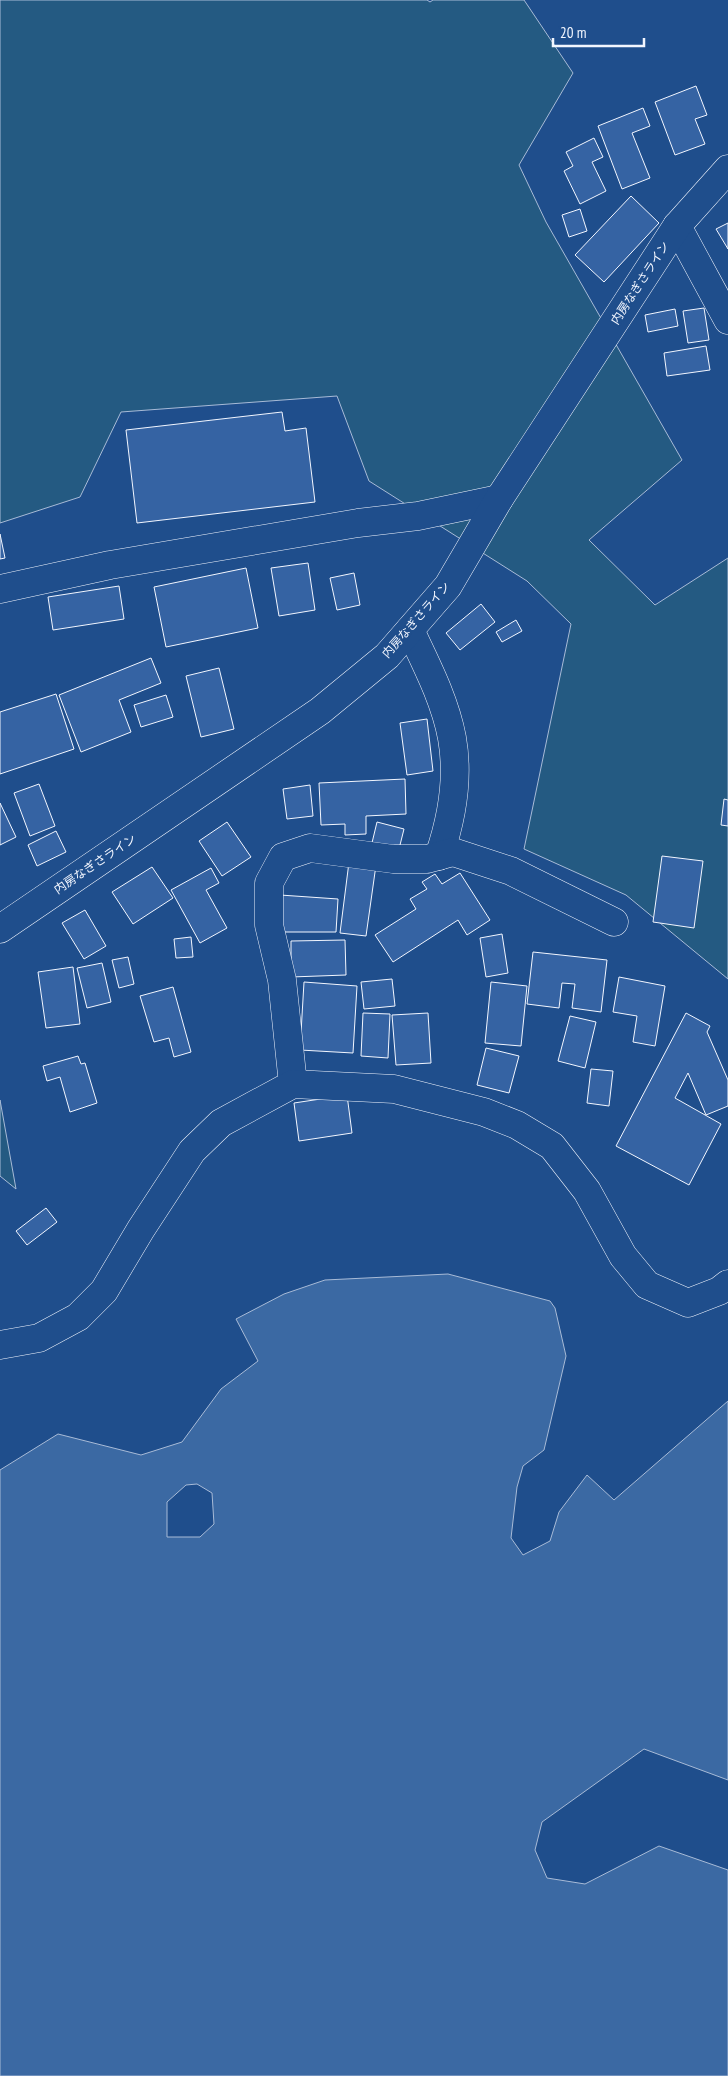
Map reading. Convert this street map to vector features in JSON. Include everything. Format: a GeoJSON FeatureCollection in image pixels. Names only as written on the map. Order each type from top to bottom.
{"type":"FeatureCollection","features":[{"type":"Feature","properties":{"kind":"main road","name":"内房なぎさライン"},"geometry":{"type":"LineString","coordinates":[[0,929],[320,710],[388,656],[448,586],[499,499],[678,226],[728,169]]}},
{"type":"Feature","properties":{"kind":"main road"},"geometry":{"type":"LineString","coordinates":[[678,226],[728,320]]}},
{"type":"Feature","properties":{"kind":"main road"},"geometry":{"type":"LineString","coordinates":[[0,589],[110,565],[358,523],[418,516],[499,499]]}},
{"type":"Feature","properties":{"kind":"main road"},"geometry":{"type":"LineString","coordinates":[[410,630],[441,699],[452,738],[454,786],[449,827],[439,856]]}},
{"type":"Feature","properties":{"kind":"main road"},"geometry":{"type":"LineString","coordinates":[[293,1084],[282,980],[269,925],[269,883],[283,857],[310,848],[393,859],[427,859],[453,852],[510,872],[614,922]]}},
{"type":"Feature","properties":{"kind":"main road"},"geometry":{"type":"LineString","coordinates":[[0,1345],[39,1338],[78,1318],[104,1291],[141,1229],[192,1152],[220,1123],[293,1084],[394,1089],[484,1112],[517,1125],[552,1146],[587,1192],[623,1256],[647,1285],[688,1302],[719,1291],[728,1284]]}},
{"type":"Feature","properties":{"kind":"shaded area"},"geometry":{"type":"Polygon","coordinates":[[[0,0],[427,0],[430,2],[433,0],[524,0],[573,73],[519,165],[546,222],[682,460],[589,540],[655,605],[728,558],[728,979],[626,895],[524,849],[571,624],[527,581],[369,481],[337,396],[121,412],[80,497],[0,523],[0,0]]]}},
{"type":"Feature","properties":{"kind":"shaded area"},"geometry":{"type":"Polygon","coordinates":[[[0,1100],[16,1189],[0,1176],[0,1100]]]}},
{"type":"Feature","properties":{"kind":"shaded area"},"geometry":{"type":"Polygon","coordinates":[[[448,1274],[550,1301],[555,1308],[566,1356],[544,1450],[523,1466],[517,1487],[511,1538],[523,1555],[550,1541],[559,1512],[587,1475],[614,1500],[728,1401],[728,1780],[644,1749],[542,1822],[535,1850],[547,1878],[585,1884],[659,1846],[728,1870],[728,2076],[0,2076],[0,1470],[58,1434],[141,1455],[182,1442],[221,1389],[258,1361],[236,1319],[284,1294],[325,1280],[448,1274]],[[197,1484],[186,1485],[167,1502],[167,1537],[200,1537],[214,1524],[212,1493],[197,1484]]]}},
{"type":"Feature","properties":{"kind":"building"},"geometry":{"type":"Polygon","coordinates":[[[696,86],[707,115],[695,119],[705,144],[675,155],[655,102],[696,86]]]}},
{"type":"Feature","properties":{"kind":"building"},"geometry":{"type":"Polygon","coordinates":[[[643,108],[650,126],[632,133],[650,178],[622,189],[598,126],[643,108]]]}},
{"type":"Feature","properties":{"kind":"building"},"geometry":{"type":"Polygon","coordinates":[[[594,138],[603,157],[592,162],[606,191],[580,204],[564,171],[573,166],[566,152],[594,138]]]}},
{"type":"Feature","properties":{"kind":"building"},"geometry":{"type":"Polygon","coordinates":[[[631,196],[659,223],[604,282],[575,255],[631,196]]]}},
{"type":"Feature","properties":{"kind":"building"},"geometry":{"type":"Polygon","coordinates":[[[580,209],[587,231],[569,237],[562,215],[580,209]]]}},
{"type":"Feature","properties":{"kind":"building"},"geometry":{"type":"Polygon","coordinates":[[[728,223],[728,249],[716,229],[728,223]]]}},
{"type":"Feature","properties":{"kind":"building"},"geometry":{"type":"Polygon","coordinates":[[[704,308],[709,340],[688,343],[683,311],[704,308]]]}},
{"type":"Feature","properties":{"kind":"building"},"geometry":{"type":"Polygon","coordinates":[[[675,309],[678,326],[648,332],[645,315],[675,309]]]}},
{"type":"Feature","properties":{"kind":"building"},"geometry":{"type":"Polygon","coordinates":[[[706,346],[710,370],[667,376],[664,353],[706,346]]]}},
{"type":"Feature","properties":{"kind":"building"},"geometry":{"type":"Polygon","coordinates":[[[282,412],[285,431],[306,428],[315,502],[137,523],[126,430],[282,412]]]}},
{"type":"Feature","properties":{"kind":"building"},"geometry":{"type":"Polygon","coordinates":[[[0,534],[5,558],[0,559],[0,534]]]}},
{"type":"Feature","properties":{"kind":"building"},"geometry":{"type":"Polygon","coordinates":[[[308,563],[315,610],[279,616],[271,568],[308,563]]]}},
{"type":"Feature","properties":{"kind":"building"},"geometry":{"type":"Polygon","coordinates":[[[246,568],[258,628],[166,647],[154,587],[246,568]]]}},
{"type":"Feature","properties":{"kind":"building"},"geometry":{"type":"Polygon","coordinates":[[[354,573],[360,605],[337,610],[330,578],[354,573]]]}},
{"type":"Feature","properties":{"kind":"building"},"geometry":{"type":"Polygon","coordinates":[[[119,586],[124,619],[53,630],[48,597],[119,586]]]}},
{"type":"Feature","properties":{"kind":"building"},"geometry":{"type":"Polygon","coordinates":[[[481,604],[495,622],[460,650],[446,633],[481,604]]]}},
{"type":"Feature","properties":{"kind":"building"},"geometry":{"type":"Polygon","coordinates":[[[516,620],[522,631],[502,642],[496,632],[516,620]]]}},
{"type":"Feature","properties":{"kind":"building"},"geometry":{"type":"Polygon","coordinates":[[[151,658],[161,683],[119,700],[131,732],[81,752],[59,695],[151,658]]]}},
{"type":"Feature","properties":{"kind":"building"},"geometry":{"type":"Polygon","coordinates":[[[219,668],[234,729],[201,737],[186,676],[219,668]]]}},
{"type":"Feature","properties":{"kind":"building"},"geometry":{"type":"Polygon","coordinates":[[[56,694],[74,749],[0,774],[0,712],[56,694]]]}},
{"type":"Feature","properties":{"kind":"building"},"geometry":{"type":"Polygon","coordinates":[[[166,695],[173,717],[141,727],[134,705],[166,695]]]}},
{"type":"Feature","properties":{"kind":"building"},"geometry":{"type":"Polygon","coordinates":[[[427,719],[433,771],[407,775],[400,723],[427,719]]]}},
{"type":"Feature","properties":{"kind":"building"},"geometry":{"type":"Polygon","coordinates":[[[405,779],[406,814],[366,816],[366,834],[345,835],[345,824],[321,825],[319,783],[405,779]]]}},
{"type":"Feature","properties":{"kind":"building"},"geometry":{"type":"Polygon","coordinates":[[[39,784],[55,826],[30,836],[14,793],[39,784]]]}},
{"type":"Feature","properties":{"kind":"building"},"geometry":{"type":"Polygon","coordinates":[[[310,785],[313,816],[287,819],[283,789],[310,785]]]}},
{"type":"Feature","properties":{"kind":"building"},"geometry":{"type":"Polygon","coordinates":[[[724,799],[728,800],[728,826],[721,825],[724,799]]]}},
{"type":"Feature","properties":{"kind":"building"},"geometry":{"type":"Polygon","coordinates":[[[0,803],[16,837],[0,845],[0,803]]]}},
{"type":"Feature","properties":{"kind":"building"},"geometry":{"type":"Polygon","coordinates":[[[227,822],[251,857],[222,876],[199,841],[227,822]]]}},
{"type":"Feature","properties":{"kind":"building"},"geometry":{"type":"Polygon","coordinates":[[[377,822],[404,829],[398,853],[371,847],[377,822]]]}},
{"type":"Feature","properties":{"kind":"building"},"geometry":{"type":"Polygon","coordinates":[[[56,831],[66,852],[37,866],[28,845],[56,831]]]}},
{"type":"Feature","properties":{"kind":"building"},"geometry":{"type":"Polygon","coordinates":[[[662,856],[703,861],[694,928],[653,922],[662,856]]]}},
{"type":"Feature","properties":{"kind":"building"},"geometry":{"type":"Polygon","coordinates":[[[349,862],[376,865],[366,936],[340,933],[349,862]]]}},
{"type":"Feature","properties":{"kind":"building"},"geometry":{"type":"Polygon","coordinates":[[[152,867],[173,898],[133,924],[112,892],[152,867]]]}},
{"type":"Feature","properties":{"kind":"building"},"geometry":{"type":"Polygon","coordinates":[[[211,868],[219,883],[206,890],[227,928],[200,943],[171,890],[211,868]]]}},
{"type":"Feature","properties":{"kind":"building"},"geometry":{"type":"Polygon","coordinates":[[[460,873],[490,920],[467,935],[458,920],[393,962],[375,935],[416,909],[410,899],[427,889],[422,882],[435,874],[442,884],[460,873]]]}},
{"type":"Feature","properties":{"kind":"building"},"geometry":{"type":"Polygon","coordinates":[[[280,895],[338,899],[336,932],[277,932],[280,895]]]}},
{"type":"Feature","properties":{"kind":"building"},"geometry":{"type":"Polygon","coordinates":[[[85,910],[106,946],[84,959],[62,923],[85,910]]]}},
{"type":"Feature","properties":{"kind":"building"},"geometry":{"type":"Polygon","coordinates":[[[502,934],[508,973],[486,977],[480,938],[502,934]]]}},
{"type":"Feature","properties":{"kind":"building"},"geometry":{"type":"Polygon","coordinates":[[[191,937],[193,957],[176,958],[174,939],[191,937]]]}},
{"type":"Feature","properties":{"kind":"building"},"geometry":{"type":"Polygon","coordinates":[[[345,940],[346,975],[291,977],[291,941],[345,940]]]}},
{"type":"Feature","properties":{"kind":"building"},"geometry":{"type":"Polygon","coordinates":[[[533,952],[607,960],[601,1012],[572,1008],[575,984],[562,983],[559,1008],[527,1004],[533,952]]]}},
{"type":"Feature","properties":{"kind":"building"},"geometry":{"type":"Polygon","coordinates":[[[128,957],[134,984],[119,988],[112,960],[128,957]]]}},
{"type":"Feature","properties":{"kind":"building"},"geometry":{"type":"Polygon","coordinates":[[[102,963],[111,1002],[87,1008],[77,968],[102,963]]]}},
{"type":"Feature","properties":{"kind":"building"},"geometry":{"type":"Polygon","coordinates":[[[73,967],[80,1024],[46,1028],[38,972],[73,967]]]}},
{"type":"Feature","properties":{"kind":"building"},"geometry":{"type":"Polygon","coordinates":[[[619,977],[665,986],[655,1046],[633,1042],[637,1016],[613,1012],[619,977]]]}},
{"type":"Feature","properties":{"kind":"building"},"geometry":{"type":"Polygon","coordinates":[[[392,979],[395,1006],[364,1009],[361,982],[392,979]]]}},
{"type":"Feature","properties":{"kind":"building"},"geometry":{"type":"Polygon","coordinates":[[[304,982],[357,986],[353,1053],[300,1050],[304,982]]]}},
{"type":"Feature","properties":{"kind":"building"},"geometry":{"type":"Polygon","coordinates":[[[491,982],[527,986],[521,1046],[485,1043],[491,982]]]}},
{"type":"Feature","properties":{"kind":"building"},"geometry":{"type":"Polygon","coordinates":[[[173,987],[191,1052],[174,1057],[169,1038],[154,1042],[140,996],[173,987]]]}},
{"type":"Feature","properties":{"kind":"building"},"geometry":{"type":"Polygon","coordinates":[[[363,1013],[390,1014],[388,1058],[361,1056],[363,1013]]]}},
{"type":"Feature","properties":{"kind":"building"},"geometry":{"type":"Polygon","coordinates":[[[428,1013],[431,1063],[396,1065],[392,1015],[428,1013]]]}},
{"type":"Feature","properties":{"kind":"building"},"geometry":{"type":"Polygon","coordinates":[[[686,1013],[710,1026],[707,1032],[728,1080],[728,1106],[706,1115],[688,1073],[675,1098],[721,1124],[689,1185],[616,1146],[686,1013]]]}},
{"type":"Feature","properties":{"kind":"building"},"geometry":{"type":"Polygon","coordinates":[[[570,1016],[596,1022],[585,1068],[558,1061],[570,1016]]]}},
{"type":"Feature","properties":{"kind":"building"},"geometry":{"type":"Polygon","coordinates":[[[486,1048],[519,1056],[509,1093],[477,1085],[486,1048]]]}},
{"type":"Feature","properties":{"kind":"building"},"geometry":{"type":"Polygon","coordinates":[[[78,1056],[81,1064],[85,1063],[97,1103],[70,1112],[60,1077],[47,1081],[43,1066],[78,1056]]]}},
{"type":"Feature","properties":{"kind":"building"},"geometry":{"type":"Polygon","coordinates":[[[591,1069],[613,1071],[609,1106],[587,1103],[591,1069]]]}},
{"type":"Feature","properties":{"kind":"building"},"geometry":{"type":"Polygon","coordinates":[[[347,1095],[352,1133],[299,1141],[294,1103],[347,1095]]]}},
{"type":"Feature","properties":{"kind":"building"},"geometry":{"type":"Polygon","coordinates":[[[46,1208],[57,1222],[27,1245],[16,1231],[46,1208]]]}}]}
